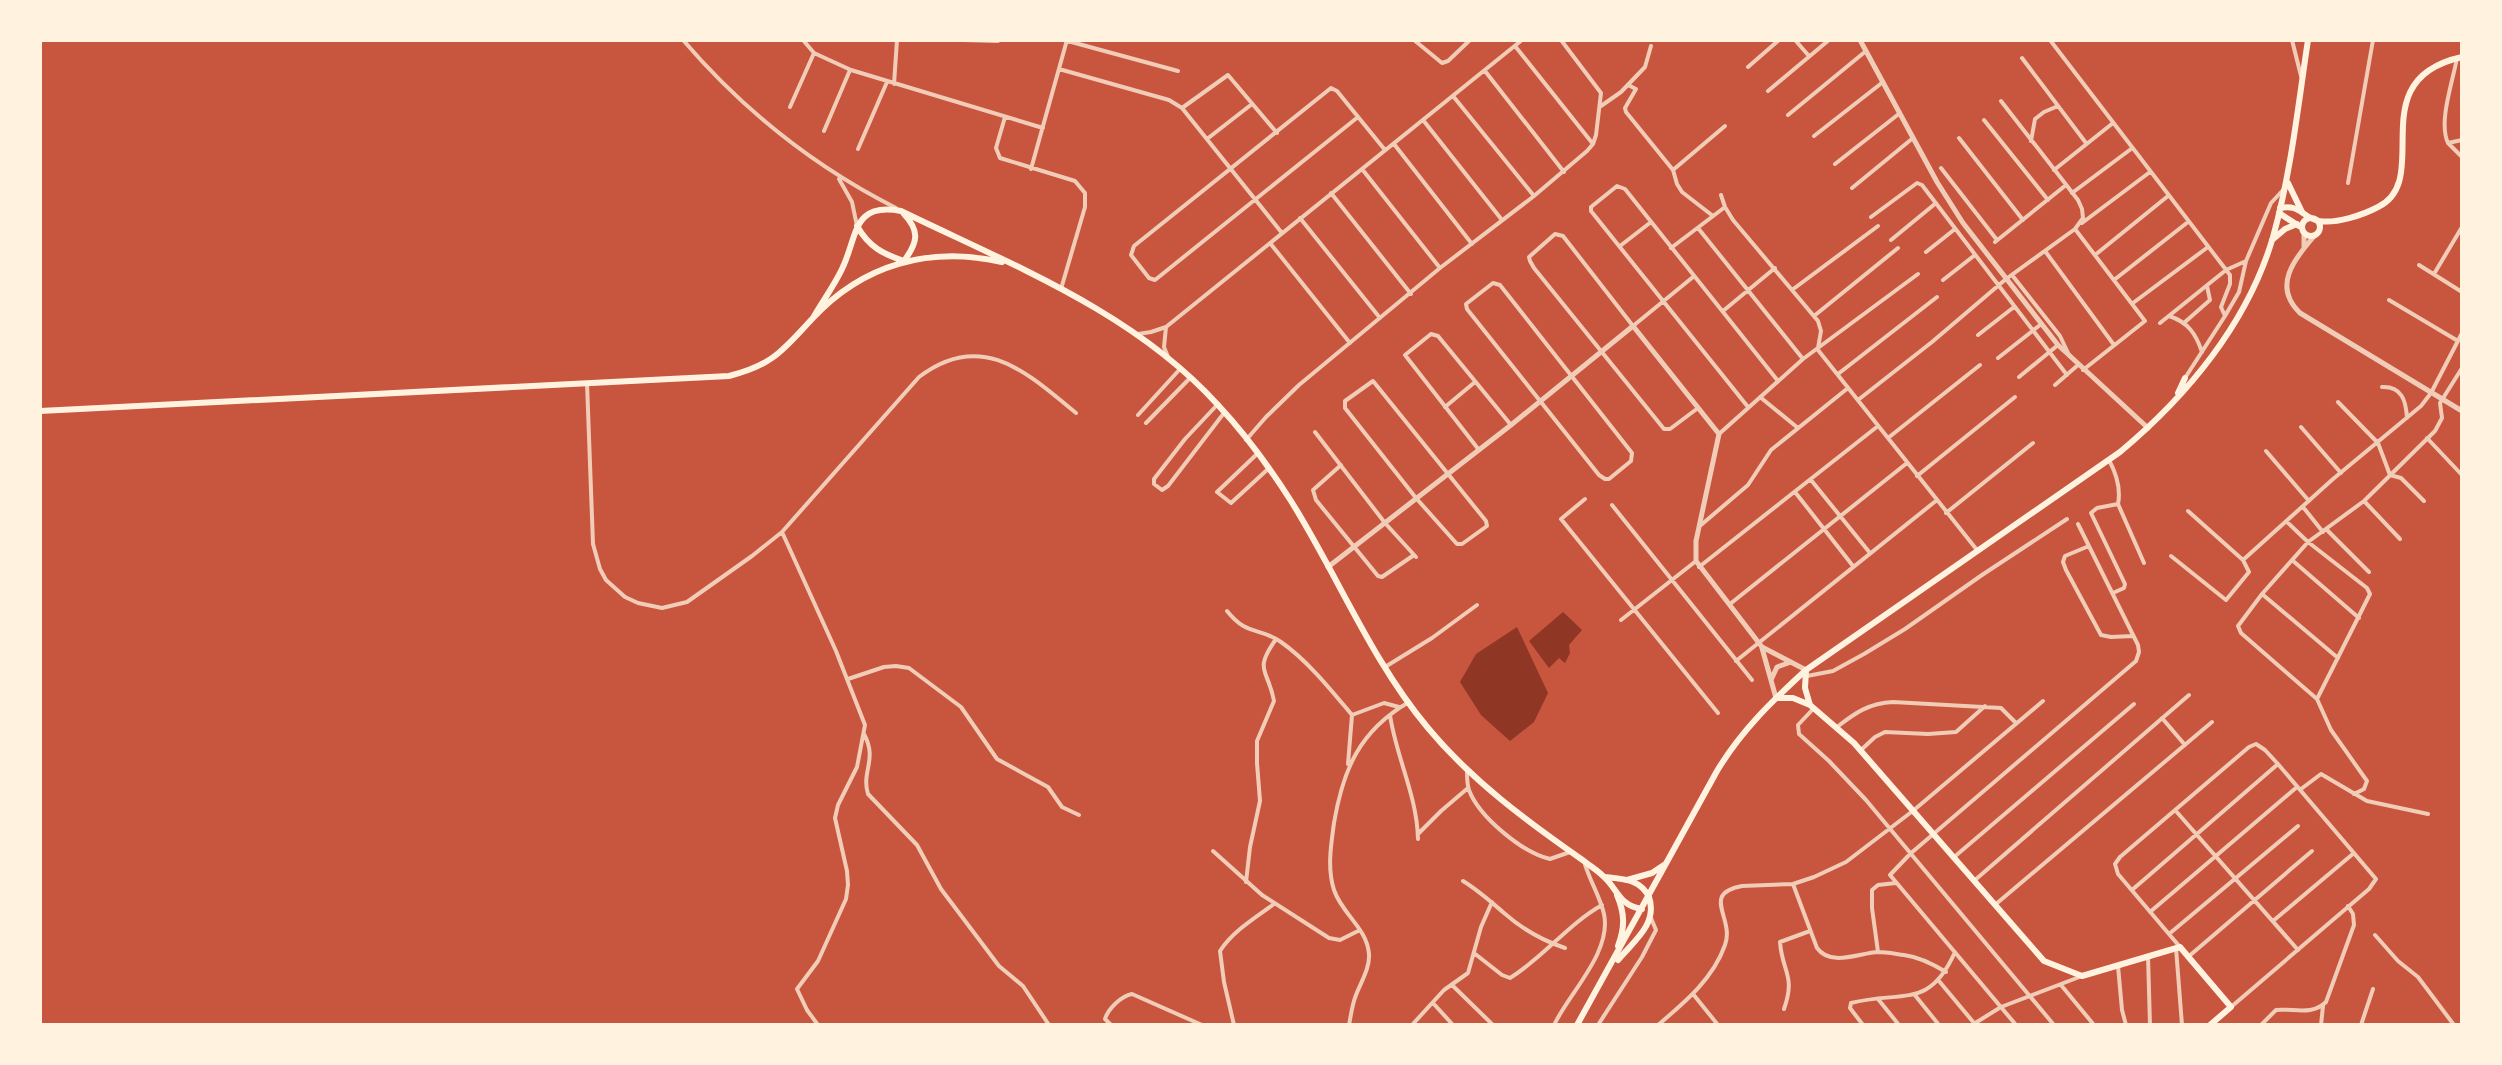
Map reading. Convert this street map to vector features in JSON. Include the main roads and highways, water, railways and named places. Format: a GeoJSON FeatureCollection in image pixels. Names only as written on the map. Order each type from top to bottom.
{"type":"FeatureCollection","features":[{"type":"Feature","properties":{"kind":"main road"},"geometry":{"type":"LineString","coordinates":[[1577,1025],[1731,748],[1761,710],[1805,673],[2109,460],[2174,402],[2209,360],[2254,286],[2272,240],[2287,179],[2308,40]]}},
{"type":"Feature","properties":{"kind":"main road"},"geometry":{"type":"LineString","coordinates":[[2301,229],[2303,222],[2312,219],[2332,221],[2373,210],[2394,195],[2402,172],[2401,138],[2410,94],[2429,68],[2460,57]]}},
{"type":"Feature","properties":{"kind":"main road"},"geometry":{"type":"LineString","coordinates":[[2287,179],[2302,212]]}},
{"type":"Feature","properties":{"kind":"main road"},"geometry":{"type":"LineString","coordinates":[[2279,211],[2292,206],[2302,212],[2319,226],[2316,234]]}},
{"type":"Feature","properties":{"kind":"main road"},"geometry":{"type":"LineString","coordinates":[[813,318],[843,268],[857,226],[873,211],[888,209],[901,211],[1013,265],[1138,334],[1168,357],[1218,404],[1257,454],[1290,500],[1385,667],[1429,729],[1506,804],[1605,877],[1626,904],[1642,909]]}},
{"type":"Feature","properties":{"kind":"main road"},"geometry":{"type":"LineString","coordinates":[[901,211],[913,226],[917,238],[904,261]]}},
{"type":"Feature","properties":{"kind":"main road"},"geometry":{"type":"LineString","coordinates":[[2279,211],[2310,236],[2332,221]]}},
{"type":"Feature","properties":{"kind":"main road"},"geometry":{"type":"LineString","coordinates":[[857,226],[879,252],[904,261]]}},
{"type":"Feature","properties":{"kind":"main road"},"geometry":{"type":"LineString","coordinates":[[2272,240],[2285,229],[2301,229]]}},
{"type":"Feature","properties":{"kind":"main road"},"geometry":{"type":"LineString","coordinates":[[40,411],[714,378],[743,372],[780,353],[832,300],[866,276],[904,261],[950,257],[1013,265]]}},
{"type":"Feature","properties":{"kind":"main road"},"geometry":{"type":"LineString","coordinates":[[2174,402],[2185,378]]}},
{"type":"Feature","properties":{"kind":"main road"},"geometry":{"type":"LineString","coordinates":[[1805,673],[1806,694],[1812,706]]}},
{"type":"Feature","properties":{"kind":"main road"},"geometry":{"type":"LineString","coordinates":[[1776,698],[1793,698],[1812,706],[1861,750],[2039,957],[2082,976],[2178,947],[2231,1007],[2210,1025]]}},
{"type":"Feature","properties":{"kind":"main road"},"geometry":{"type":"LineString","coordinates":[[1627,880],[1652,873],[1667,863]]}},
{"type":"Feature","properties":{"kind":"main road"},"geometry":{"type":"LineString","coordinates":[[1605,877],[1641,885],[1649,897],[1652,913],[1644,931],[1610,968]]}},
{"type":"Feature","properties":{"kind":"main road"},"geometry":{"type":"LineString","coordinates":[[1610,968],[1624,924],[1617,895]]}}]}
